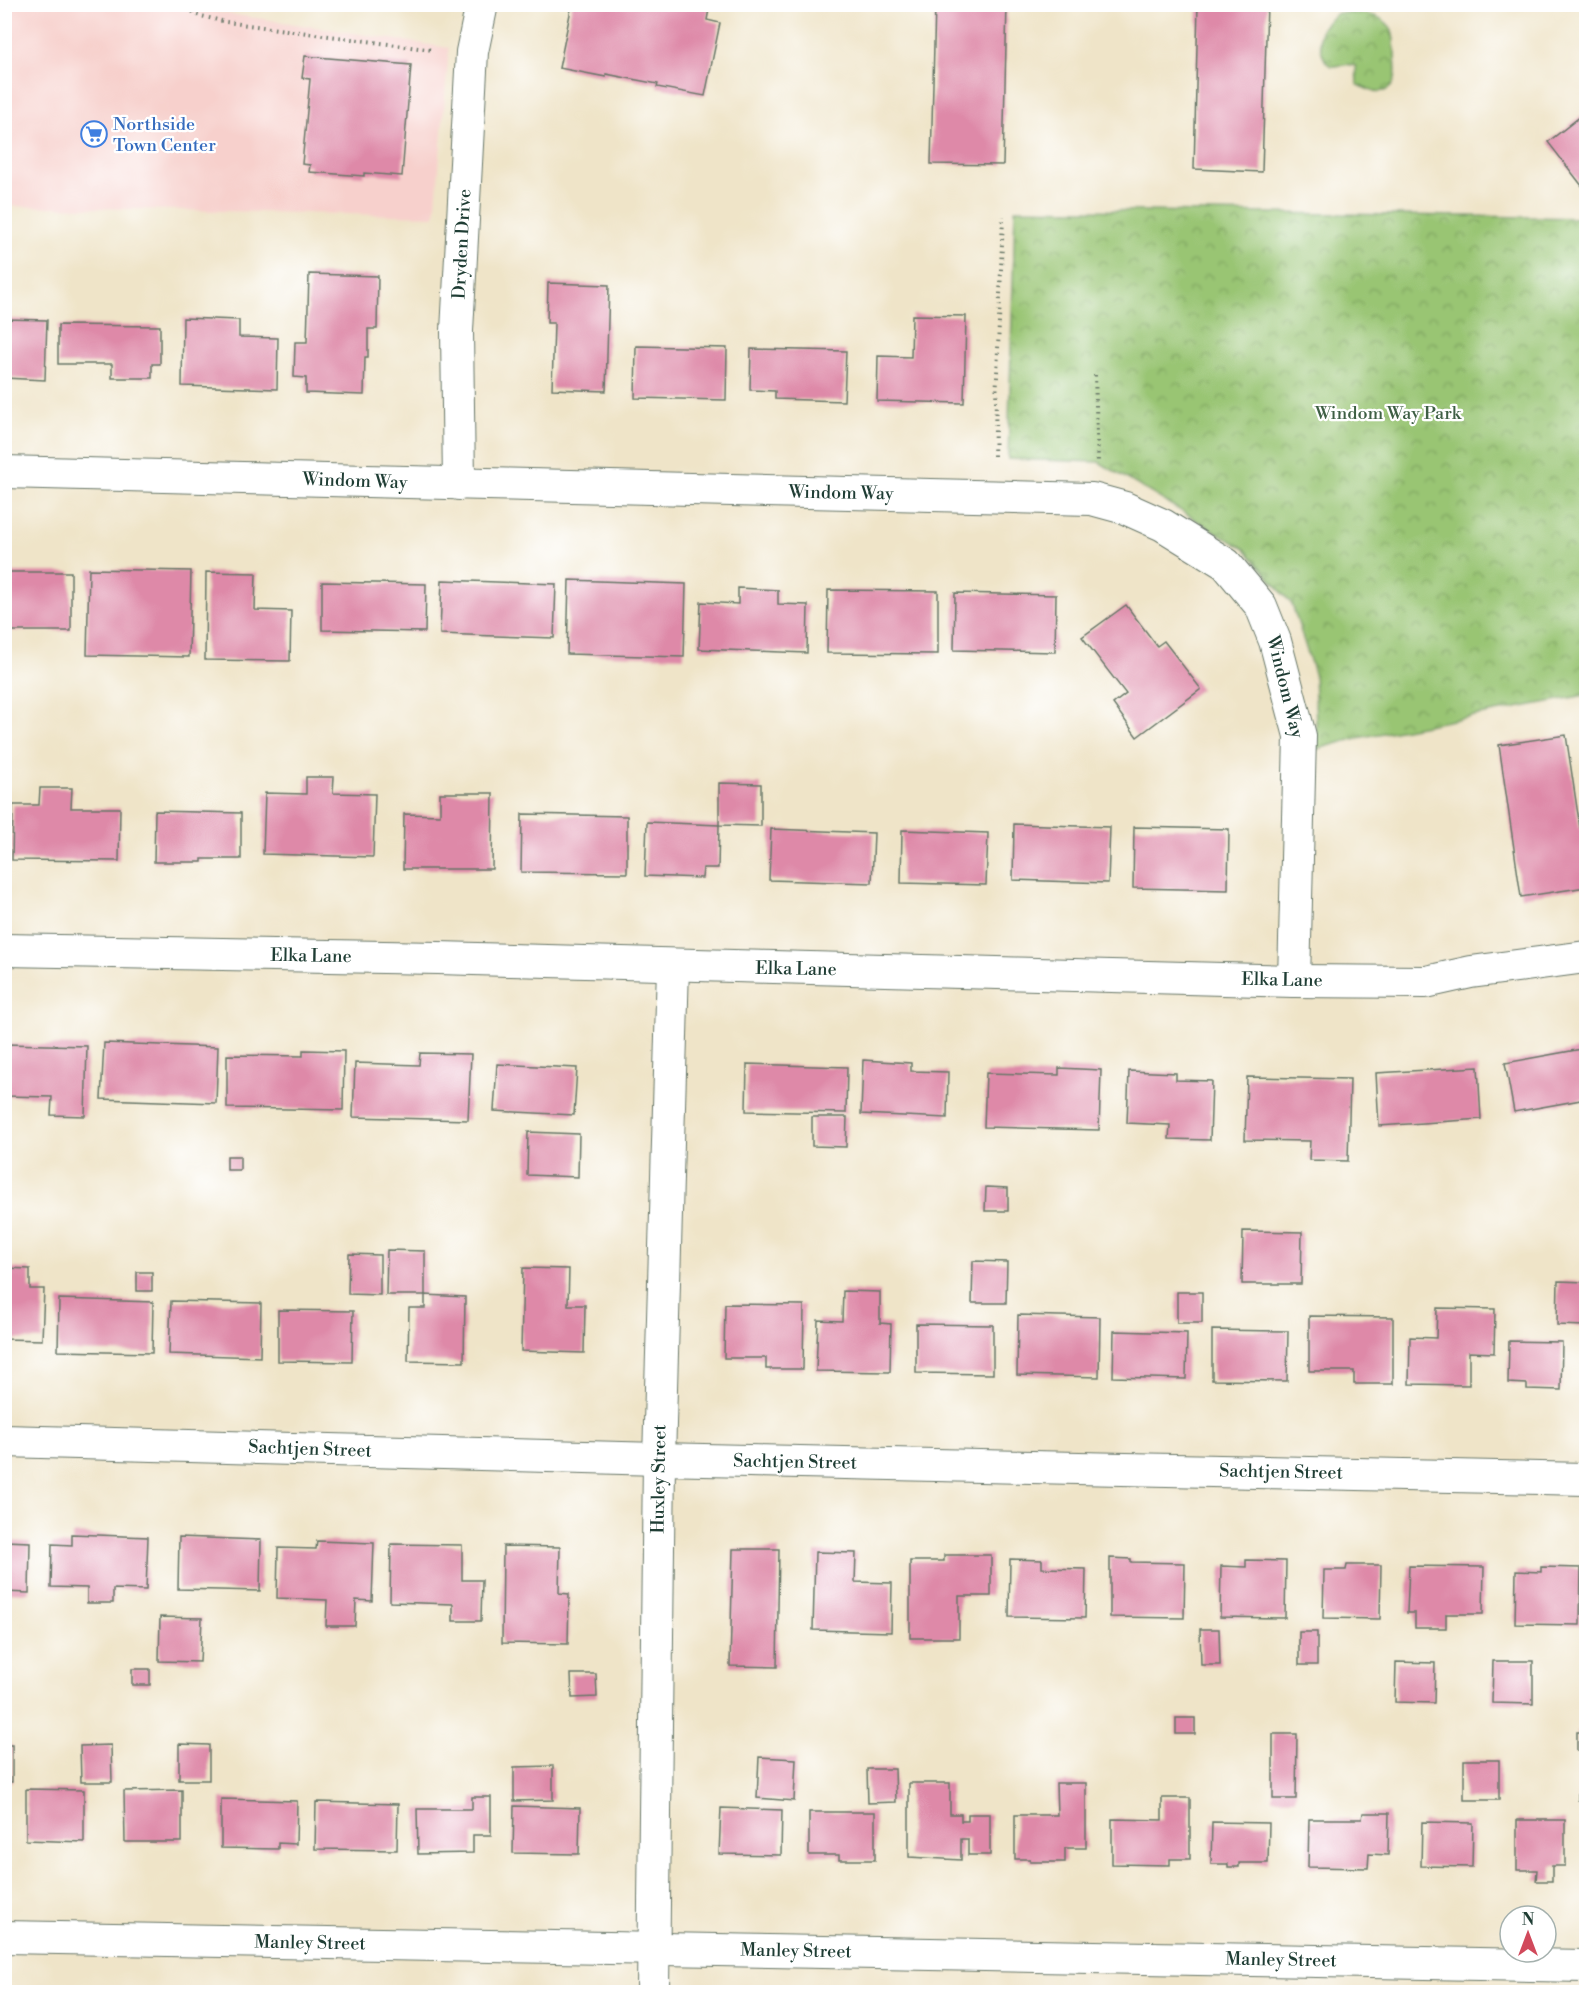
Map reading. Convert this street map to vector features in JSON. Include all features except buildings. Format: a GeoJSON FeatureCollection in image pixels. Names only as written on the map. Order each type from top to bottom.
{"type":"FeatureCollection","features":[{"type":"Feature","properties":{"kind":"street","name":"Dryden Drive"},"geometry":{"type":"LineString","coordinates":[[459,484],[457,331],[472,52],[482,4]]}},
{"type":"Feature","properties":{"kind":"street","name":"Windom Way"},"geometry":{"type":"LineString","coordinates":[[4,472],[1092,499],[1125,508],[1163,525],[1226,564],[1261,606],[1275,641],[1300,736],[1294,981]]}},
{"type":"Feature","properties":{"kind":"street","name":"Elka Lane"},"geometry":{"type":"LineString","coordinates":[[4,950],[438,958],[1294,981],[1426,982],[1471,972],[1587,957]]}},
{"type":"Feature","properties":{"kind":"street","name":"Huxley Street"},"geometry":{"type":"LineString","coordinates":[[653,1992],[659,1459],[673,966]]}},
{"type":"Feature","properties":{"kind":"street","name":"Sachtjen Street"},"geometry":{"type":"LineString","coordinates":[[4,1441],[659,1459],[1587,1479]]}},
{"type":"Feature","properties":{"kind":"street","name":"Manley Street"},"geometry":{"type":"LineString","coordinates":[[4,1937],[1587,1966]]}},
{"type":"Feature","properties":{"kind":"path"},"geometry":{"type":"LineString","coordinates":[[183,4],[197,15],[226,22],[433,50]]}},
{"type":"Feature","properties":{"kind":"path"},"geometry":{"type":"LineString","coordinates":[[994,456],[1003,216]]}},
{"type":"Feature","properties":{"kind":"path"},"geometry":{"type":"LineString","coordinates":[[1095,375],[1098,463]]}},
{"type":"Feature","properties":{"kind":"shaded area"},"geometry":{"type":"Polygon","coordinates":[[[5,5],[205,5],[204,10],[449,48],[435,216],[5,206],[5,5]]]}},
{"type":"Feature","properties":{"kind":"green space"},"geometry":{"type":"Polygon","coordinates":[[[1338,13],[1373,16],[1390,27],[1394,40],[1396,72],[1389,88],[1379,92],[1362,87],[1357,84],[1356,66],[1348,64],[1332,66],[1326,61],[1321,45],[1321,31],[1326,23],[1338,13]]]}},
{"type":"Feature","properties":{"kind":"green space","name":"Windom Way Park"},"geometry":{"type":"Polygon","coordinates":[[[1015,209],[1586,218],[1586,695],[1357,738],[1317,749],[1314,673],[1292,604],[1245,549],[1099,462],[1008,459],[1015,209]]]}},
{"type":"Feature","properties":{"kind":"place","name":"Northside Town Center"},"geometry":{"type":"Point","coordinates":[94,134]}}]}
